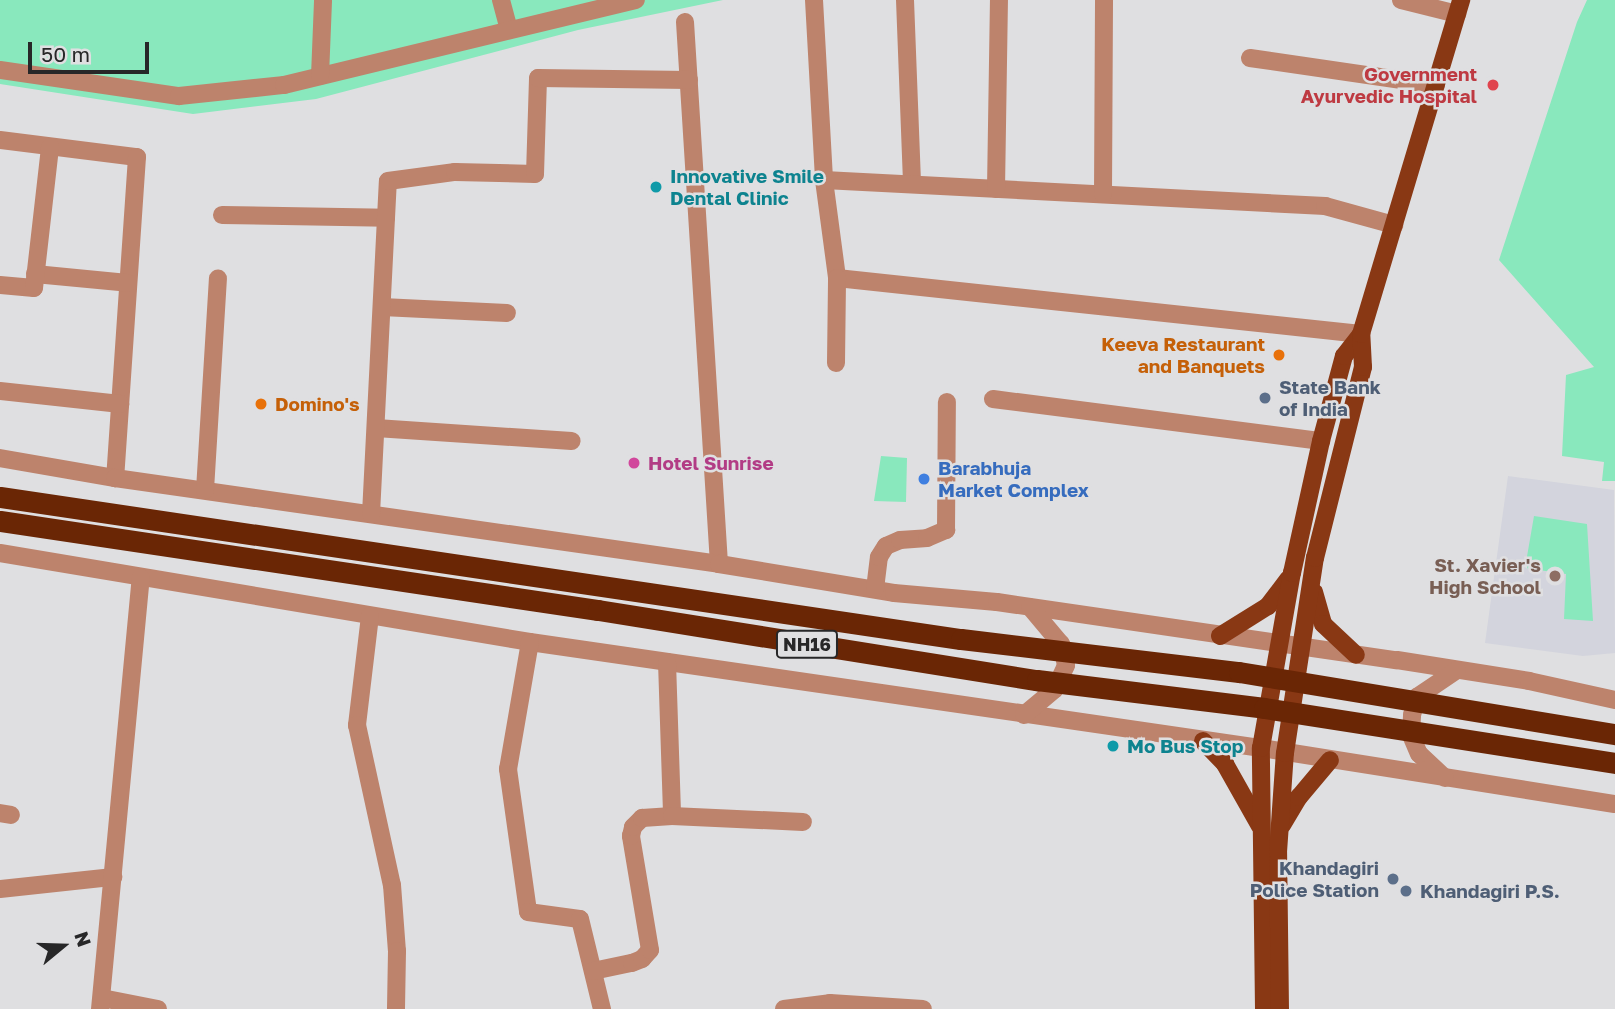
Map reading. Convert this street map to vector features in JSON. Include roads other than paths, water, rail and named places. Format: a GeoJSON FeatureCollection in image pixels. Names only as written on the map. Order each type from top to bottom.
{"type":"FeatureCollection","features":[{"type":"Feature","properties":{"kind":"highway","name":"NH16"},"geometry":{"type":"LineString","coordinates":[[0,497],[961,639],[1239,672],[1615,734]]}},
{"type":"Feature","properties":{"kind":"highway","name":"NH16"},"geometry":{"type":"LineString","coordinates":[[0,521],[598,610],[1037,680],[1264,708],[1615,764]]}},
{"type":"Feature","properties":{"kind":"main road"},"geometry":{"type":"LineString","coordinates":[[1271,829],[1303,648],[1315,558],[1363,367],[1361,334],[1459,7]]}},
{"type":"Feature","properties":{"kind":"main road"},"geometry":{"type":"LineString","coordinates":[[1272,1007],[1271,829],[1261,748],[1292,573],[1321,440],[1344,356],[1361,334]]}},
{"type":"Feature","properties":{"kind":"main road"},"geometry":{"type":"LineString","coordinates":[[1220,636],[1268,606],[1292,573]]}},
{"type":"Feature","properties":{"kind":"main road"},"geometry":{"type":"LineString","coordinates":[[1312,582],[1322,624],[1356,655]]}},
{"type":"Feature","properties":{"kind":"main road"},"geometry":{"type":"LineString","coordinates":[[1203,741],[1225,764],[1271,829]]}},
{"type":"Feature","properties":{"kind":"main road"},"geometry":{"type":"LineString","coordinates":[[1271,829],[1330,760]]}},
{"type":"Feature","properties":{"kind":"street"},"geometry":{"type":"LineString","coordinates":[[320,76],[323,0]]}},
{"type":"Feature","properties":{"kind":"street"},"geometry":{"type":"LineString","coordinates":[[501,0],[509,30]]}},
{"type":"Feature","properties":{"kind":"street"},"geometry":{"type":"LineString","coordinates":[[0,70],[179,96],[284,85],[636,0]]}},
{"type":"Feature","properties":{"kind":"street"},"geometry":{"type":"LineString","coordinates":[[814,0],[824,180],[836,278],[836,363]]}},
{"type":"Feature","properties":{"kind":"street"},"geometry":{"type":"LineString","coordinates":[[905,0],[912,184]]}},
{"type":"Feature","properties":{"kind":"street"},"geometry":{"type":"LineString","coordinates":[[996,189],[999,0]]}},
{"type":"Feature","properties":{"kind":"street"},"geometry":{"type":"LineString","coordinates":[[1102,194],[1104,0]]}},
{"type":"Feature","properties":{"kind":"street"},"geometry":{"type":"LineString","coordinates":[[1401,0],[1459,7]]}},
{"type":"Feature","properties":{"kind":"street"},"geometry":{"type":"LineString","coordinates":[[685,22],[719,564]]}},
{"type":"Feature","properties":{"kind":"street"},"geometry":{"type":"LineString","coordinates":[[1250,58],[1436,85]]}},
{"type":"Feature","properties":{"kind":"street"},"geometry":{"type":"LineString","coordinates":[[371,514],[388,181],[455,172],[535,174],[538,78],[689,80]]}},
{"type":"Feature","properties":{"kind":"street"},"geometry":{"type":"LineString","coordinates":[[0,140],[137,158],[115,478]]}},
{"type":"Feature","properties":{"kind":"street"},"geometry":{"type":"LineString","coordinates":[[0,285],[34,288],[50,147]]}},
{"type":"Feature","properties":{"kind":"street"},"geometry":{"type":"LineString","coordinates":[[824,180],[1325,206],[1394,225]]}},
{"type":"Feature","properties":{"kind":"street"},"geometry":{"type":"LineString","coordinates":[[222,215],[386,218]]}},
{"type":"Feature","properties":{"kind":"street"},"geometry":{"type":"LineString","coordinates":[[35,274],[128,284]]}},
{"type":"Feature","properties":{"kind":"street"},"geometry":{"type":"LineString","coordinates":[[205,491],[218,278]]}},
{"type":"Feature","properties":{"kind":"street"},"geometry":{"type":"LineString","coordinates":[[836,278],[1361,334]]}},
{"type":"Feature","properties":{"kind":"street"},"geometry":{"type":"LineString","coordinates":[[382,307],[507,313]]}},
{"type":"Feature","properties":{"kind":"street"},"geometry":{"type":"LineString","coordinates":[[0,391],[120,404]]}},
{"type":"Feature","properties":{"kind":"street"},"geometry":{"type":"LineString","coordinates":[[993,399],[1321,440]]}},
{"type":"Feature","properties":{"kind":"street"},"geometry":{"type":"LineString","coordinates":[[875,589],[879,557],[886,546],[901,540],[927,538],[946,530],[947,402]]}},
{"type":"Feature","properties":{"kind":"street"},"geometry":{"type":"LineString","coordinates":[[376,428],[572,441]]}},
{"type":"Feature","properties":{"kind":"street"},"geometry":{"type":"LineString","coordinates":[[0,458],[115,478],[719,564],[875,589],[1030,607],[1457,670],[1529,681],[1615,701]]}},
{"type":"Feature","properties":{"kind":"street"},"geometry":{"type":"LineString","coordinates":[[0,553],[530,642],[1261,748],[1615,804]]}},
{"type":"Feature","properties":{"kind":"street"},"geometry":{"type":"LineString","coordinates":[[141,578],[101,1004],[158,1009]]}},
{"type":"Feature","properties":{"kind":"street"},"geometry":{"type":"LineString","coordinates":[[1024,715],[1055,689],[1066,665],[1061,644],[1030,607]]}},
{"type":"Feature","properties":{"kind":"street"},"geometry":{"type":"LineString","coordinates":[[370,616],[357,725],[392,885],[397,951],[396,1009]]}},
{"type":"Feature","properties":{"kind":"street"},"geometry":{"type":"LineString","coordinates":[[530,642],[508,769],[528,912],[580,919],[602,1009]]}},
{"type":"Feature","properties":{"kind":"street"},"geometry":{"type":"LineString","coordinates":[[667,662],[672,816]]}},
{"type":"Feature","properties":{"kind":"street"},"geometry":{"type":"LineString","coordinates":[[1445,778],[1419,754],[1411,735],[1412,715],[1418,696],[1457,670]]}},
{"type":"Feature","properties":{"kind":"street"},"geometry":{"type":"LineString","coordinates":[[593,971],[642,959],[650,950],[631,836],[633,827],[642,818],[672,816],[803,822]]}},
{"type":"Feature","properties":{"kind":"street"},"geometry":{"type":"LineString","coordinates":[[0,889],[113,877]]}},
{"type":"Feature","properties":{"kind":"street"},"geometry":{"type":"LineString","coordinates":[[784,1009],[830,1003],[923,1009]]}},
{"type":"Feature","properties":{"kind":"place","name":"Government Ayurvedic Hospital"},"geometry":{"type":"Point","coordinates":[1493,85]}},
{"type":"Feature","properties":{"kind":"place","name":"Innovative Smile Dental Clinic"},"geometry":{"type":"Point","coordinates":[656,187]}},
{"type":"Feature","properties":{"kind":"place","name":"Keeva Restaurant and Banquets"},"geometry":{"type":"Point","coordinates":[1279,355]}},
{"type":"Feature","properties":{"kind":"place","name":"State Bank of India"},"geometry":{"type":"Point","coordinates":[1265,398]}},
{"type":"Feature","properties":{"kind":"place","name":"Domino's"},"geometry":{"type":"Point","coordinates":[261,404]}},
{"type":"Feature","properties":{"kind":"place","name":"Hotel Sunrise"},"geometry":{"type":"Point","coordinates":[634,463]}},
{"type":"Feature","properties":{"kind":"place","name":"Barabhuja Market Complex"},"geometry":{"type":"Point","coordinates":[924,479]}},
{"type":"Feature","properties":{"kind":"place","name":"St. Xavier's High School"},"geometry":{"type":"Point","coordinates":[1555,576]}},
{"type":"Feature","properties":{"kind":"place","name":"Mo Bus Stop"},"geometry":{"type":"Point","coordinates":[1113,746]}},
{"type":"Feature","properties":{"kind":"place","name":"Khandagiri Police Station"},"geometry":{"type":"Point","coordinates":[1393,879]}},
{"type":"Feature","properties":{"kind":"place","name":"Khandagiri P.S."},"geometry":{"type":"Point","coordinates":[1406,891]}}]}
